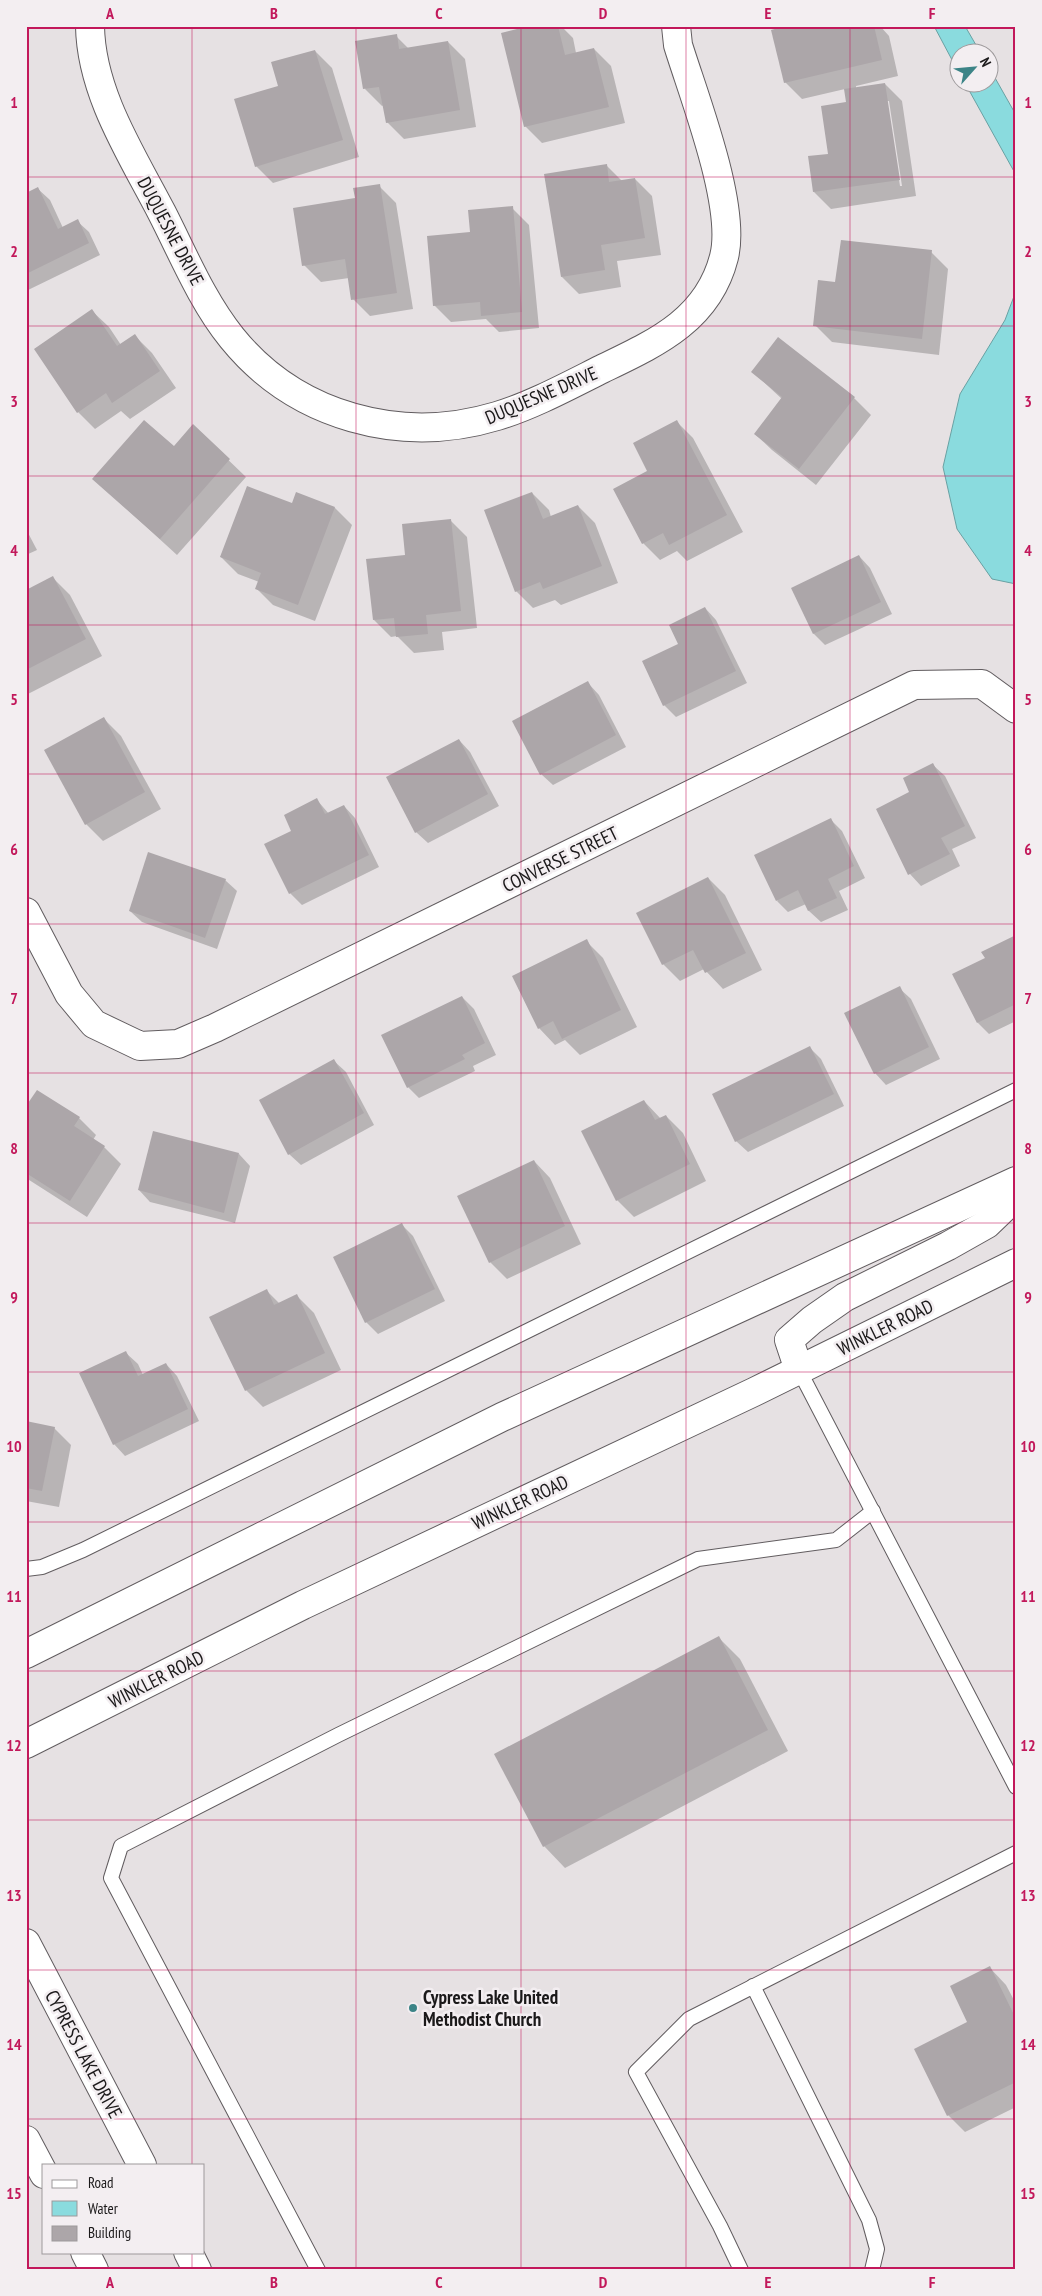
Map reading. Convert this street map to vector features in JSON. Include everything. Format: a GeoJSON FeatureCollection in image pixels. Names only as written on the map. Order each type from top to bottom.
{"type":"FeatureCollection","features":[{"type":"Feature","properties":{"kind":"street","name":"DUQUESNE DRIVE"},"geometry":{"type":"LineString","coordinates":[[90,26],[90,39],[99,79],[113,120],[208,302],[232,338],[262,369],[298,395],[337,413],[376,424],[418,428],[459,426],[500,416],[573,384],[657,341],[681,325],[710,294],[725,255],[726,214],[716,169],[678,45],[676,26]]}},
{"type":"Feature","properties":{"kind":"street","name":"CONVERSE STREET"},"geometry":{"type":"LineString","coordinates":[[26,912],[69,994],[94,1024],[140,1046],[178,1044],[215,1028],[914,685],[982,684],[1016,709]]}},
{"type":"Feature","properties":{"kind":"street"},"geometry":{"type":"LineString","coordinates":[[26,1654],[502,1417],[1016,1181]]}},
{"type":"Feature","properties":{"kind":"street"},"geometry":{"type":"LineString","coordinates":[[799,1370],[790,1340],[812,1320],[845,1297],[948,1246],[986,1224],[1016,1196]]}},
{"type":"Feature","properties":{"kind":"street","name":"WINKLER ROAD"},"geometry":{"type":"LineString","coordinates":[[26,1744],[303,1605],[799,1370],[1016,1263]]}},
{"type":"Feature","properties":{"kind":"street","name":"CYPRESS LAKE DRIVE"},"geometry":{"type":"LineString","coordinates":[[26,1943],[141,2164]]}},
{"type":"Feature","properties":{"kind":"street"},"geometry":{"type":"LineString","coordinates":[[26,2140],[42,2170]]}},
{"type":"Feature","properties":{"kind":"street"},"geometry":{"type":"LineString","coordinates":[[86,2254],[94,2270]]}},
{"type":"Feature","properties":{"kind":"street"},"geometry":{"type":"LineString","coordinates":[[189,2254],[197,2270]]}},
{"type":"Feature","properties":{"kind":"lane"},"geometry":{"type":"LineString","coordinates":[[26,1569],[42,1566],[83,1550],[1016,1090]]}},
{"type":"Feature","properties":{"kind":"lane"},"geometry":{"type":"LineString","coordinates":[[799,1370],[1016,1787]]}},
{"type":"Feature","properties":{"kind":"lane"},"geometry":{"type":"LineString","coordinates":[[318,2270],[111,1878],[121,1846],[338,1735],[698,1559],[836,1540],[873,1511]]}},
{"type":"Feature","properties":{"kind":"lane"},"geometry":{"type":"LineString","coordinates":[[741,2270],[720,2226],[636,2072],[689,2019],[1016,1853]]}},
{"type":"Feature","properties":{"kind":"lane"},"geometry":{"type":"LineString","coordinates":[[753,1986],[869,2220],[877,2249],[872,2270]]}},
{"type":"Feature","properties":{"kind":"water"},"geometry":{"type":"Polygon","coordinates":[[[934,26],[965,26],[974,42],[950,42],[950,56],[934,26]]]}},
{"type":"Feature","properties":{"kind":"water"},"geometry":{"type":"Polygon","coordinates":[[[1000,87],[1016,115],[1016,175],[970,92],[1000,92],[1000,87]]]}},
{"type":"Feature","properties":{"kind":"water"},"geometry":{"type":"Polygon","coordinates":[[[1016,291],[1016,584],[992,579],[957,529],[943,467],[960,394],[1005,320],[1016,291]]]}},
{"type":"Feature","properties":{"kind":"building"},"geometry":{"type":"Polygon","coordinates":[[[529,26],[558,26],[565,55],[594,48],[609,107],[524,127],[501,33],[529,26]]]}},
{"type":"Feature","properties":{"kind":"building"},"geometry":{"type":"Polygon","coordinates":[[[786,26],[874,26],[882,60],[784,83],[771,30],[786,26]]]}},
{"type":"Feature","properties":{"kind":"building"},"geometry":{"type":"Polygon","coordinates":[[[397,34],[399,49],[448,41],[460,110],[386,123],[379,87],[363,89],[355,41],[397,34]]]}},
{"type":"Feature","properties":{"kind":"building"},"geometry":{"type":"Polygon","coordinates":[[[315,50],[343,140],[255,167],[234,99],[278,86],[271,62],[315,50]]]}},
{"type":"Feature","properties":{"kind":"building"},"geometry":{"type":"Polygon","coordinates":[[[885,83],[900,180],[813,192],[808,156],[828,154],[821,106],[846,102],[844,89],[885,83]]]}},
{"type":"Feature","properties":{"kind":"building"},"geometry":{"type":"Polygon","coordinates":[[[607,164],[609,182],[635,178],[645,238],[601,245],[605,270],[561,277],[544,174],[607,164]]]}},
{"type":"Feature","properties":{"kind":"building"},"geometry":{"type":"Polygon","coordinates":[[[380,184],[397,293],[351,300],[345,259],[302,266],[293,208],[355,198],[353,188],[380,184]]]}},
{"type":"Feature","properties":{"kind":"building"},"geometry":{"type":"Polygon","coordinates":[[[38,187],[58,229],[78,219],[89,243],[26,274],[26,193],[38,187]]]}},
{"type":"Feature","properties":{"kind":"building"},"geometry":{"type":"Polygon","coordinates":[[[513,206],[522,312],[481,316],[480,302],[433,306],[427,236],[470,232],[468,210],[513,206]]]}},
{"type":"Feature","properties":{"kind":"building"},"geometry":{"type":"Polygon","coordinates":[[[841,240],[932,250],[922,339],[813,326],[818,280],[835,282],[841,240]]]}},
{"type":"Feature","properties":{"kind":"building"},"geometry":{"type":"Polygon","coordinates":[[[92,309],[117,346],[135,334],[160,371],[112,403],[106,393],[77,413],[34,349],[92,309]]]}},
{"type":"Feature","properties":{"kind":"building"},"geometry":{"type":"Polygon","coordinates":[[[778,337],[855,397],[799,469],[754,434],[782,397],[751,372],[778,337]]]}},
{"type":"Feature","properties":{"kind":"building"},"geometry":{"type":"Polygon","coordinates":[[[144,420],[174,446],[193,424],[230,459],[160,539],[92,479],[144,420]]]}},
{"type":"Feature","properties":{"kind":"building"},"geometry":{"type":"Polygon","coordinates":[[[677,420],[727,515],[669,545],[663,533],[642,544],[613,489],[647,471],[633,443],[677,420]]]}},
{"type":"Feature","properties":{"kind":"building"},"geometry":{"type":"Polygon","coordinates":[[[247,486],[292,503],[296,492],[335,507],[298,605],[255,589],[261,573],[220,557],[247,486]]]}},
{"type":"Feature","properties":{"kind":"building"},"geometry":{"type":"Polygon","coordinates":[[[532,492],[543,519],[578,505],[602,566],[543,589],[540,582],[515,592],[484,510],[532,492]]]}},
{"type":"Feature","properties":{"kind":"building"},"geometry":{"type":"Polygon","coordinates":[[[451,519],[461,611],[426,615],[428,634],[396,637],[394,618],[373,620],[366,559],[405,555],[402,524],[451,519]]]}},
{"type":"Feature","properties":{"kind":"building"},"geometry":{"type":"Polygon","coordinates":[[[859,555],[881,602],[813,634],[791,588],[859,555]]]}},
{"type":"Feature","properties":{"kind":"building"},"geometry":{"type":"Polygon","coordinates":[[[53,576],[86,639],[26,670],[26,590],[53,576]]]}},
{"type":"Feature","properties":{"kind":"building"},"geometry":{"type":"Polygon","coordinates":[[[705,607],[736,671],[663,706],[642,661],[678,644],[669,625],[705,607]]]}},
{"type":"Feature","properties":{"kind":"building"},"geometry":{"type":"Polygon","coordinates":[[[588,681],[616,735],[540,775],[512,721],[588,681]]]}},
{"type":"Feature","properties":{"kind":"building"},"geometry":{"type":"Polygon","coordinates":[[[104,717],[145,792],[85,825],[44,750],[104,717]]]}},
{"type":"Feature","properties":{"kind":"building"},"geometry":{"type":"Polygon","coordinates":[[[459,739],[488,794],[415,833],[386,777],[459,739]]]}},
{"type":"Feature","properties":{"kind":"building"},"geometry":{"type":"Polygon","coordinates":[[[933,763],[965,826],[941,838],[950,854],[908,875],[876,809],[909,792],[903,778],[933,763]]]}},
{"type":"Feature","properties":{"kind":"building"},"geometry":{"type":"Polygon","coordinates":[[[317,798],[325,814],[344,805],[369,855],[289,894],[264,844],[291,831],[284,815],[317,798]]]}},
{"type":"Feature","properties":{"kind":"building"},"geometry":{"type":"Polygon","coordinates":[[[831,818],[854,866],[828,879],[837,898],[808,911],[798,890],[776,901],[754,855],[831,818]]]}},
{"type":"Feature","properties":{"kind":"building"},"geometry":{"type":"Polygon","coordinates":[[[148,852],[226,879],[205,938],[129,911],[148,852]]]}},
{"type":"Feature","properties":{"kind":"building"},"geometry":{"type":"Polygon","coordinates":[[[708,877],[746,953],[705,973],[693,950],[662,965],[636,913],[708,877]]]}},
{"type":"Feature","properties":{"kind":"building"},"geometry":{"type":"Polygon","coordinates":[[[1016,935],[1016,1004],[977,1023],[952,974],[985,958],[981,952],[1016,935]]]}},
{"type":"Feature","properties":{"kind":"building"},"geometry":{"type":"Polygon","coordinates":[[[587,939],[621,1010],[562,1039],[553,1021],[538,1029],[512,976],[587,939]]]}},
{"type":"Feature","properties":{"kind":"building"},"geometry":{"type":"Polygon","coordinates":[[[900,986],[929,1047],[874,1074],[844,1013],[900,986]]]}},
{"type":"Feature","properties":{"kind":"building"},"geometry":{"type":"Polygon","coordinates":[[[462,996],[485,1043],[462,1055],[465,1059],[407,1088],[381,1035],[462,996]]]}},
{"type":"Feature","properties":{"kind":"building"},"geometry":{"type":"Polygon","coordinates":[[[810,1046],[834,1094],[735,1142],[712,1094],[810,1046]]]}},
{"type":"Feature","properties":{"kind":"building"},"geometry":{"type":"Polygon","coordinates":[[[334,1059],[364,1113],[288,1155],[259,1100],[334,1059]]]}},
{"type":"Feature","properties":{"kind":"building"},"geometry":{"type":"Polygon","coordinates":[[[37,1090],[80,1117],[74,1126],[105,1146],[70,1201],[26,1173],[26,1106],[37,1090]]]}},
{"type":"Feature","properties":{"kind":"building"},"geometry":{"type":"Polygon","coordinates":[[[644,1100],[655,1120],[666,1115],[690,1164],[616,1201],[581,1131],[644,1100]]]}},
{"type":"Feature","properties":{"kind":"building"},"geometry":{"type":"Polygon","coordinates":[[[153,1131],[239,1153],[224,1213],[138,1190],[153,1131]]]}},
{"type":"Feature","properties":{"kind":"building"},"geometry":{"type":"Polygon","coordinates":[[[534,1160],[565,1226],[489,1263],[457,1196],[534,1160]]]}},
{"type":"Feature","properties":{"kind":"building"},"geometry":{"type":"Polygon","coordinates":[[[402,1223],[435,1289],[365,1323],[333,1257],[402,1223]]]}},
{"type":"Feature","properties":{"kind":"building"},"geometry":{"type":"Polygon","coordinates":[[[267,1289],[274,1305],[297,1294],[325,1353],[245,1391],[209,1317],[267,1289]]]}},
{"type":"Feature","properties":{"kind":"building"},"geometry":{"type":"Polygon","coordinates":[[[126,1351],[138,1376],[166,1363],[188,1409],[113,1445],[79,1373],[126,1351]]]}},
{"type":"Feature","properties":{"kind":"building"},"geometry":{"type":"Polygon","coordinates":[[[26,1421],[55,1427],[42,1491],[26,1488],[26,1421]]]}},
{"type":"Feature","properties":{"kind":"building"},"geometry":{"type":"Polygon","coordinates":[[[719,1636],[768,1730],[543,1847],[494,1754],[719,1636]]]}},
{"type":"Feature","properties":{"kind":"building"},"geometry":{"type":"Polygon","coordinates":[[[990,1966],[1016,2019],[1016,2082],[947,2116],[914,2049],[967,2022],[950,1986],[990,1966]]]}},
{"type":"Feature","properties":{"kind":"place","name":"Cypress Lake United Methodist Church"},"geometry":{"type":"Point","coordinates":[413,2008]}}]}
